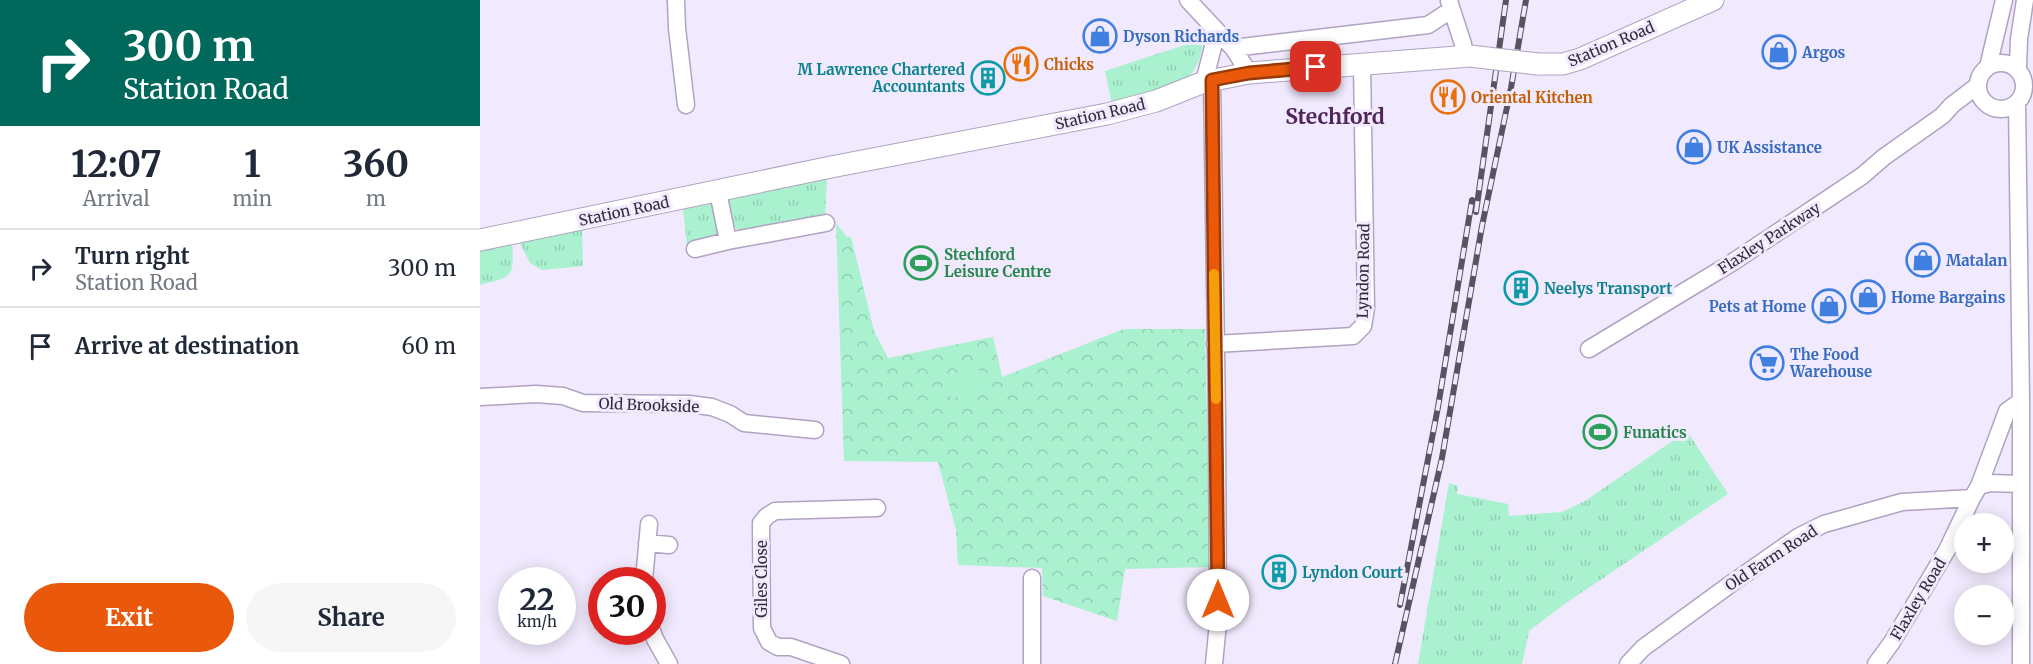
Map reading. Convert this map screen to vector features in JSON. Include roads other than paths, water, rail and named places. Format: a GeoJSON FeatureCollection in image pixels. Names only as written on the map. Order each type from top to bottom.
{"type":"FeatureCollection","features":[{"type":"Feature","properties":{"kind":"main road","name":"Station Road"},"geometry":{"type":"LineString","coordinates":[[480,240],[831,167],[1107,114],[1156,101],[1208,81],[1249,73],[1467,56],[1538,64],[1563,64],[1580,59],[1713,0]]}},
{"type":"Feature","properties":{"kind":"street"},"geometry":{"type":"LineString","coordinates":[[1188,0],[1228,42],[1249,73]]}},
{"type":"Feature","properties":{"kind":"street"},"geometry":{"type":"LineString","coordinates":[[1988,67],[2004,0]]}},
{"type":"Feature","properties":{"kind":"street"},"geometry":{"type":"LineString","coordinates":[[1991,107],[2007,108],[2017,103],[2024,94],[2023,75],[2018,67],[2019,39],[2025,0]]}},
{"type":"Feature","properties":{"kind":"street"},"geometry":{"type":"LineString","coordinates":[[681,1],[677,28],[686,105]]}},
{"type":"Feature","properties":{"kind":"street"},"geometry":{"type":"LineString","coordinates":[[1214,664],[1218,623],[1215,344],[1208,81],[1214,43],[1428,26],[1450,5],[1467,56]]}},
{"type":"Feature","properties":{"kind":"street"},"geometry":{"type":"LineString","coordinates":[[2017,146],[1991,107],[1979,96],[1977,86],[1982,72],[1988,67],[2001,62],[2018,67]]}},
{"type":"Feature","properties":{"kind":"street","name":"Lyndon Road"},"geometry":{"type":"LineString","coordinates":[[1215,344],[1353,336],[1362,326],[1366,308],[1362,64]]}},
{"type":"Feature","properties":{"kind":"street","name":"Flaxley Parkway"},"geometry":{"type":"LineString","coordinates":[[1589,349],[1733,262],[1862,176],[1884,157],[1942,116],[1952,105],[1977,86]]}},
{"type":"Feature","properties":{"kind":"street"},"geometry":{"type":"LineString","coordinates":[[2017,103],[2017,146],[2026,245],[2021,401],[2021,664]]}},
{"type":"Feature","properties":{"kind":"street","name":"Flaxley Parkway"},"geometry":{"type":"LineString","coordinates":[[1942,116],[1991,107]]}},
{"type":"Feature","properties":{"kind":"street"},"geometry":{"type":"LineString","coordinates":[[718,192],[728,241]]}},
{"type":"Feature","properties":{"kind":"street"},"geometry":{"type":"LineString","coordinates":[[695,249],[826,223]]}},
{"type":"Feature","properties":{"kind":"street","name":"Old Brookside"},"geometry":{"type":"LineString","coordinates":[[480,397],[536,394],[563,396],[583,403],[689,404],[712,407],[744,423],[815,430]]}},
{"type":"Feature","properties":{"kind":"street","name":"Flaxley Road"},"geometry":{"type":"LineString","coordinates":[[1876,664],[1892,642],[1947,550],[1976,492],[2007,411],[2021,401]]}},
{"type":"Feature","properties":{"kind":"street"},"geometry":{"type":"LineString","coordinates":[[1976,492],[1990,483],[2021,484]]}},
{"type":"Feature","properties":{"kind":"street","name":"Old Farm Road"},"geometry":{"type":"LineString","coordinates":[[1628,664],[1642,648],[1723,589],[1798,537],[1824,524],[1851,514],[1902,502],[1976,492]]}},
{"type":"Feature","properties":{"kind":"street","name":"Giles Close"},"geometry":{"type":"LineString","coordinates":[[841,664],[791,647],[778,647],[769,642],[762,628],[761,523],[775,511],[877,508]]}},
{"type":"Feature","properties":{"kind":"street"},"geometry":{"type":"LineString","coordinates":[[645,567],[648,524]]}},
{"type":"Feature","properties":{"kind":"street"},"geometry":{"type":"LineString","coordinates":[[647,543],[669,545]]}},
{"type":"Feature","properties":{"kind":"street"},"geometry":{"type":"LineString","coordinates":[[1032,578],[1032,664]]}},
{"type":"Feature","properties":{"kind":"street"},"geometry":{"type":"LineString","coordinates":[[658,645],[669,664]]}},
{"type":"Feature","properties":{"kind":"railway"},"geometry":{"type":"LineString","coordinates":[[1476,212],[1506,0]]}},
{"type":"Feature","properties":{"kind":"railway"},"geometry":{"type":"LineString","coordinates":[[1395,664],[1442,458],[1482,226],[1511,88],[1526,0]]}},
{"type":"Feature","properties":{"kind":"railway"},"geometry":{"type":"LineString","coordinates":[[1400,605],[1438,407],[1472,200]]}},
{"type":"Feature","properties":{"kind":"place","name":"Dyson Richards"},"geometry":{"type":"Point","coordinates":[1100,36]}},
{"type":"Feature","properties":{"kind":"place","name":"Argos"},"geometry":{"type":"Point","coordinates":[1779,52]}},
{"type":"Feature","properties":{"kind":"place","name":"Chicks"},"geometry":{"type":"Point","coordinates":[1021,64]}},
{"type":"Feature","properties":{"kind":"place","name":"M Lawrence Chartered Accountants"},"geometry":{"type":"Point","coordinates":[988,78]}},
{"type":"Feature","properties":{"kind":"place","name":"Oriental Kitchen"},"geometry":{"type":"Point","coordinates":[1448,97]}},
{"type":"Feature","properties":{"kind":"place","name":"UK Assistance"},"geometry":{"type":"Point","coordinates":[1694,147]}},
{"type":"Feature","properties":{"kind":"place","name":"Matalan"},"geometry":{"type":"Point","coordinates":[1923,260]}},
{"type":"Feature","properties":{"kind":"place","name":"Stechford Leisure Centre"},"geometry":{"type":"Point","coordinates":[921,263]}},
{"type":"Feature","properties":{"kind":"place","name":"Neelys Transport"},"geometry":{"type":"Point","coordinates":[1521,288]}},
{"type":"Feature","properties":{"kind":"place","name":"Home Bargains"},"geometry":{"type":"Point","coordinates":[1868,297]}},
{"type":"Feature","properties":{"kind":"place","name":"Pets at Home"},"geometry":{"type":"Point","coordinates":[1829,306]}},
{"type":"Feature","properties":{"kind":"place","name":"The Food Warehouse"},"geometry":{"type":"Point","coordinates":[1767,363]}},
{"type":"Feature","properties":{"kind":"place","name":"Funatics"},"geometry":{"type":"Point","coordinates":[1600,432]}},
{"type":"Feature","properties":{"kind":"place","name":"Lyndon Court"},"geometry":{"type":"Point","coordinates":[1279,572]}},
{"type":"Feature","properties":{"kind":"district","name":"Stechford"},"geometry":{"type":"Point","coordinates":[1335,116]}}]}
